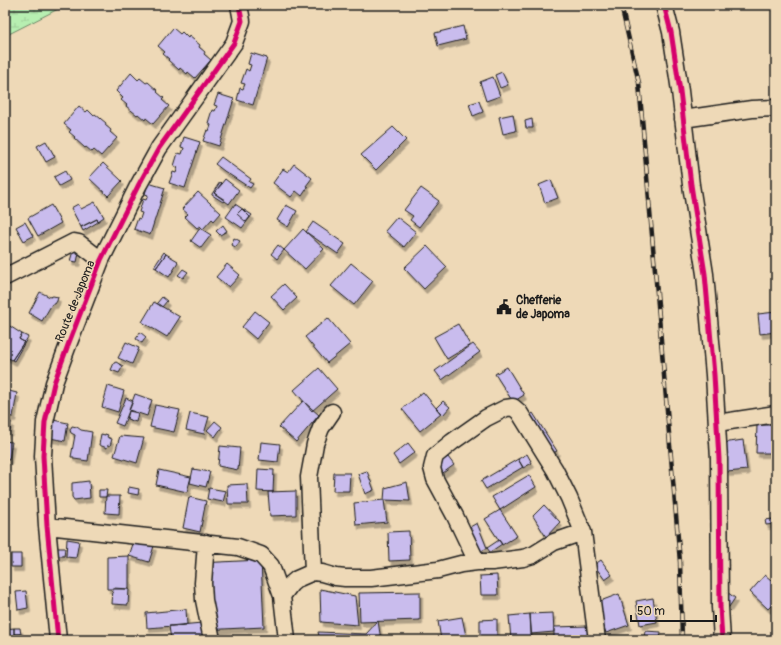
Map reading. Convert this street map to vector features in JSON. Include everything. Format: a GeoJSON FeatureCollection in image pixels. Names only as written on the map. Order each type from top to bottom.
{"type":"FeatureCollection","features":[{"type":"Feature","properties":{"kind":"street","name":"Route de Japoma"},"geometry":{"type":"LineString","coordinates":[[58,640],[47,526],[43,456],[45,422],[54,383],[101,260],[138,186],[159,148],[234,43],[242,21],[239,5]]}},
{"type":"Feature","properties":{"kind":"street"},"geometry":{"type":"LineString","coordinates":[[664,5],[670,32],[705,274],[714,375],[719,459],[720,606],[722,640]]}},
{"type":"Feature","properties":{"kind":"street"},"geometry":{"type":"LineString","coordinates":[[683,119],[752,109],[776,108]]}},
{"type":"Feature","properties":{"kind":"street"},"geometry":{"type":"LineString","coordinates":[[5,277],[74,242],[79,243],[101,260]]}},
{"type":"Feature","properties":{"kind":"street"},"geometry":{"type":"LineString","coordinates":[[476,562],[455,516],[435,479],[432,468],[435,456],[452,442],[486,418],[506,408],[513,407],[519,412],[555,470],[569,498],[582,532],[597,640]]}},
{"type":"Feature","properties":{"kind":"street"},"geometry":{"type":"LineString","coordinates":[[313,572],[309,477],[315,444],[321,428],[332,412]]}},
{"type":"Feature","properties":{"kind":"street"},"geometry":{"type":"LineString","coordinates":[[717,423],[776,414]]}},
{"type":"Feature","properties":{"kind":"street"},"geometry":{"type":"LineString","coordinates":[[47,526],[238,547],[261,555],[271,566],[282,596],[287,640]]}},
{"type":"Feature","properties":{"kind":"street"},"geometry":{"type":"LineString","coordinates":[[282,596],[291,584],[313,572],[345,578],[371,578],[438,570],[476,562],[492,562],[522,558],[533,554],[554,542],[582,532]]}},
{"type":"Feature","properties":{"kind":"street"},"geometry":{"type":"LineString","coordinates":[[206,543],[203,583],[204,600],[212,640]]}},
{"type":"Feature","properties":{"kind":"green space"},"geometry":{"type":"Polygon","coordinates":[[[5,5],[66,5],[5,36],[5,5]]]}},
{"type":"Feature","properties":{"kind":"building"},"geometry":{"type":"Polygon","coordinates":[[[463,26],[466,39],[438,46],[435,33],[463,26]]]}},
{"type":"Feature","properties":{"kind":"building"},"geometry":{"type":"Polygon","coordinates":[[[173,28],[180,34],[182,32],[188,38],[189,36],[200,45],[199,47],[205,52],[204,54],[211,60],[195,78],[180,68],[179,70],[168,60],[169,59],[163,54],[165,52],[158,46],[173,28]]]}},
{"type":"Feature","properties":{"kind":"building"},"geometry":{"type":"Polygon","coordinates":[[[251,53],[267,58],[253,105],[237,100],[240,88],[243,89],[245,84],[241,83],[246,69],[249,71],[251,65],[248,64],[251,53]]]}},
{"type":"Feature","properties":{"kind":"building"},"geometry":{"type":"Polygon","coordinates":[[[502,72],[508,85],[500,88],[495,75],[502,72]]]}},
{"type":"Feature","properties":{"kind":"building"},"geometry":{"type":"Polygon","coordinates":[[[131,73],[138,80],[140,78],[146,83],[148,82],[158,91],[157,92],[164,98],[162,100],[169,106],[153,124],[146,118],[145,120],[138,114],[137,115],[126,106],[127,105],[121,100],[123,98],[116,91],[131,73]]]}},
{"type":"Feature","properties":{"kind":"building"},"geometry":{"type":"Polygon","coordinates":[[[493,77],[500,96],[486,101],[480,82],[493,77]]]}},
{"type":"Feature","properties":{"kind":"building"},"geometry":{"type":"Polygon","coordinates":[[[218,94],[234,99],[219,146],[203,141],[207,130],[209,131],[211,125],[208,123],[212,110],[215,111],[217,106],[214,105],[218,94]]]}},
{"type":"Feature","properties":{"kind":"building"},"geometry":{"type":"Polygon","coordinates":[[[479,101],[483,112],[473,116],[469,104],[479,101]]]}},
{"type":"Feature","properties":{"kind":"building"},"geometry":{"type":"Polygon","coordinates":[[[79,106],[86,112],[88,110],[94,116],[95,114],[106,123],[105,125],[111,130],[110,132],[117,138],[101,156],[94,150],[92,152],[86,147],[85,148],[74,138],[75,137],[69,132],[71,130],[64,124],[79,106]]]}},
{"type":"Feature","properties":{"kind":"building"},"geometry":{"type":"Polygon","coordinates":[[[513,114],[516,131],[503,134],[499,117],[513,114]]]}},
{"type":"Feature","properties":{"kind":"building"},"geometry":{"type":"Polygon","coordinates":[[[532,119],[533,128],[526,128],[525,121],[532,119]]]}},
{"type":"Feature","properties":{"kind":"building"},"geometry":{"type":"Polygon","coordinates":[[[393,127],[406,140],[376,170],[361,155],[393,127]]]}},
{"type":"Feature","properties":{"kind":"building"},"geometry":{"type":"Polygon","coordinates":[[[184,137],[200,142],[185,188],[169,183],[173,172],[176,173],[178,167],[174,166],[178,153],[182,154],[184,148],[181,147],[184,137]]]}},
{"type":"Feature","properties":{"kind":"building"},"geometry":{"type":"Polygon","coordinates":[[[46,141],[55,157],[46,162],[37,146],[46,141]]]}},
{"type":"Feature","properties":{"kind":"building"},"geometry":{"type":"Polygon","coordinates":[[[221,157],[251,179],[249,182],[253,184],[250,188],[215,164],[221,157]]]}},
{"type":"Feature","properties":{"kind":"building"},"geometry":{"type":"Polygon","coordinates":[[[103,163],[122,181],[108,196],[89,178],[103,163]]]}},
{"type":"Feature","properties":{"kind":"building"},"geometry":{"type":"Polygon","coordinates":[[[294,164],[312,178],[306,186],[308,187],[302,196],[296,191],[291,197],[273,183],[283,169],[288,172],[294,164]]]}},
{"type":"Feature","properties":{"kind":"building"},"geometry":{"type":"Polygon","coordinates":[[[65,171],[70,180],[59,186],[54,177],[65,171]]]}},
{"type":"Feature","properties":{"kind":"building"},"geometry":{"type":"Polygon","coordinates":[[[225,179],[239,190],[229,204],[214,193],[225,179]]]}},
{"type":"Feature","properties":{"kind":"building"},"geometry":{"type":"Polygon","coordinates":[[[551,180],[558,198],[545,203],[539,185],[551,180]]]}},
{"type":"Feature","properties":{"kind":"building"},"geometry":{"type":"Polygon","coordinates":[[[220,182],[222,184],[214,193],[225,200],[223,202],[212,195],[220,182]]]}},
{"type":"Feature","properties":{"kind":"building"},"geometry":{"type":"Polygon","coordinates":[[[148,183],[165,188],[150,235],[134,229],[138,218],[140,219],[142,213],[139,212],[143,199],[146,200],[148,195],[145,194],[148,183]]]}},
{"type":"Feature","properties":{"kind":"building"},"geometry":{"type":"Polygon","coordinates":[[[421,188],[439,201],[419,227],[410,220],[413,216],[404,210],[421,188]]]}},
{"type":"Feature","properties":{"kind":"building"},"geometry":{"type":"Polygon","coordinates":[[[198,192],[221,213],[214,221],[212,219],[203,229],[200,226],[197,228],[185,217],[188,214],[182,209],[198,192]]]}},
{"type":"Feature","properties":{"kind":"building"},"geometry":{"type":"Polygon","coordinates":[[[95,202],[104,217],[98,221],[97,219],[81,227],[71,208],[78,204],[81,209],[95,202]]]}},
{"type":"Feature","properties":{"kind":"building"},"geometry":{"type":"Polygon","coordinates":[[[235,204],[252,215],[242,228],[226,217],[235,204]]]}},
{"type":"Feature","properties":{"kind":"building"},"geometry":{"type":"Polygon","coordinates":[[[51,205],[61,223],[38,236],[28,218],[51,205]]]}},
{"type":"Feature","properties":{"kind":"building"},"geometry":{"type":"Polygon","coordinates":[[[286,205],[297,211],[288,227],[277,220],[286,205]]]}},
{"type":"Feature","properties":{"kind":"building"},"geometry":{"type":"Polygon","coordinates":[[[242,209],[250,217],[246,222],[237,214],[242,209]]]}},
{"type":"Feature","properties":{"kind":"building"},"geometry":{"type":"Polygon","coordinates":[[[397,217],[416,232],[404,247],[385,231],[397,217]]]}},
{"type":"Feature","properties":{"kind":"building"},"geometry":{"type":"Polygon","coordinates":[[[97,219],[98,222],[83,231],[81,227],[97,219]]]}},
{"type":"Feature","properties":{"kind":"building"},"geometry":{"type":"Polygon","coordinates":[[[25,222],[33,236],[24,241],[16,227],[25,222]]]}},
{"type":"Feature","properties":{"kind":"building"},"geometry":{"type":"Polygon","coordinates":[[[313,222],[345,244],[338,254],[306,232],[313,222]]]}},
{"type":"Feature","properties":{"kind":"building"},"geometry":{"type":"Polygon","coordinates":[[[223,225],[227,231],[220,235],[216,231],[223,225]]]}},
{"type":"Feature","properties":{"kind":"building"},"geometry":{"type":"Polygon","coordinates":[[[200,228],[211,235],[201,248],[191,241],[200,228]]]}},
{"type":"Feature","properties":{"kind":"building"},"geometry":{"type":"Polygon","coordinates":[[[303,229],[324,249],[305,269],[284,250],[303,229]]]}},
{"type":"Feature","properties":{"kind":"building"},"geometry":{"type":"Polygon","coordinates":[[[234,238],[240,241],[236,247],[231,245],[234,238]]]}},
{"type":"Feature","properties":{"kind":"building"},"geometry":{"type":"Polygon","coordinates":[[[278,245],[284,250],[277,259],[271,254],[278,245]]]}},
{"type":"Feature","properties":{"kind":"building"},"geometry":{"type":"Polygon","coordinates":[[[427,246],[447,267],[424,289],[404,268],[427,246]]]}},
{"type":"Feature","properties":{"kind":"building"},"geometry":{"type":"Polygon","coordinates":[[[73,251],[79,253],[77,262],[70,261],[73,251]]]}},
{"type":"Feature","properties":{"kind":"building"},"geometry":{"type":"Polygon","coordinates":[[[164,252],[166,254],[156,268],[154,267],[164,252]]]}},
{"type":"Feature","properties":{"kind":"building"},"geometry":{"type":"Polygon","coordinates":[[[166,254],[178,261],[169,277],[156,268],[166,254]]]}},
{"type":"Feature","properties":{"kind":"building"},"geometry":{"type":"Polygon","coordinates":[[[351,263],[373,281],[354,305],[331,286],[351,263]]]}},
{"type":"Feature","properties":{"kind":"building"},"geometry":{"type":"Polygon","coordinates":[[[227,264],[240,275],[229,287],[216,277],[227,264]]]}},
{"type":"Feature","properties":{"kind":"building"},"geometry":{"type":"Polygon","coordinates":[[[183,269],[188,272],[183,278],[178,275],[183,269]]]}},
{"type":"Feature","properties":{"kind":"building"},"geometry":{"type":"Polygon","coordinates":[[[284,284],[297,298],[284,310],[271,296],[284,284]]]}},
{"type":"Feature","properties":{"kind":"building"},"geometry":{"type":"Polygon","coordinates":[[[40,292],[50,297],[58,297],[55,304],[52,304],[42,321],[29,313],[40,292]]]}},
{"type":"Feature","properties":{"kind":"building"},"geometry":{"type":"Polygon","coordinates":[[[162,297],[167,301],[162,307],[157,303],[162,297]]]}},
{"type":"Feature","properties":{"kind":"building"},"geometry":{"type":"Polygon","coordinates":[[[154,302],[180,317],[167,337],[142,322],[154,302]]]}},
{"type":"Feature","properties":{"kind":"building"},"geometry":{"type":"Polygon","coordinates":[[[255,311],[269,322],[256,339],[242,327],[255,311]]]}},
{"type":"Feature","properties":{"kind":"building"},"geometry":{"type":"Polygon","coordinates":[[[776,312],[776,332],[760,334],[758,314],[776,312]]]}},
{"type":"Feature","properties":{"kind":"building"},"geometry":{"type":"Polygon","coordinates":[[[328,318],[350,344],[327,363],[305,337],[328,318]]]}},
{"type":"Feature","properties":{"kind":"building"},"geometry":{"type":"Polygon","coordinates":[[[5,323],[22,334],[19,339],[24,342],[12,360],[5,356],[5,323]]]}},
{"type":"Feature","properties":{"kind":"building"},"geometry":{"type":"Polygon","coordinates":[[[458,324],[470,345],[447,359],[434,337],[458,324]]]}},
{"type":"Feature","properties":{"kind":"building"},"geometry":{"type":"Polygon","coordinates":[[[140,332],[146,337],[142,343],[136,339],[140,332]]]}},
{"type":"Feature","properties":{"kind":"building"},"geometry":{"type":"Polygon","coordinates":[[[22,334],[28,337],[14,361],[12,360],[24,342],[19,339],[22,334]]]}},
{"type":"Feature","properties":{"kind":"building"},"geometry":{"type":"Polygon","coordinates":[[[126,342],[139,348],[132,364],[118,358],[126,342]]]}},
{"type":"Feature","properties":{"kind":"building"},"geometry":{"type":"Polygon","coordinates":[[[473,344],[480,352],[442,380],[435,371],[473,344]]]}},
{"type":"Feature","properties":{"kind":"building"},"geometry":{"type":"Polygon","coordinates":[[[116,362],[123,366],[119,373],[111,370],[116,362]]]}},
{"type":"Feature","properties":{"kind":"building"},"geometry":{"type":"Polygon","coordinates":[[[507,367],[524,395],[513,402],[495,374],[507,367]]]}},
{"type":"Feature","properties":{"kind":"building"},"geometry":{"type":"Polygon","coordinates":[[[319,368],[337,389],[312,411],[294,390],[319,368]]]}},
{"type":"Feature","properties":{"kind":"building"},"geometry":{"type":"Polygon","coordinates":[[[108,386],[124,391],[118,412],[102,407],[108,386]]]}},
{"type":"Feature","properties":{"kind":"building"},"geometry":{"type":"Polygon","coordinates":[[[5,390],[17,393],[13,417],[5,416],[5,390]]]}},
{"type":"Feature","properties":{"kind":"building"},"geometry":{"type":"Polygon","coordinates":[[[423,392],[441,414],[420,431],[402,409],[423,392]]]}},
{"type":"Feature","properties":{"kind":"building"},"geometry":{"type":"Polygon","coordinates":[[[135,394],[152,400],[147,416],[129,410],[135,394]]]}},
{"type":"Feature","properties":{"kind":"building"},"geometry":{"type":"Polygon","coordinates":[[[126,398],[133,401],[123,426],[115,423],[126,398]]]}},
{"type":"Feature","properties":{"kind":"building"},"geometry":{"type":"Polygon","coordinates":[[[303,401],[319,415],[296,442],[279,427],[303,401]]]}},
{"type":"Feature","properties":{"kind":"building"},"geometry":{"type":"Polygon","coordinates":[[[443,401],[450,407],[443,415],[436,408],[443,401]]]}},
{"type":"Feature","properties":{"kind":"building"},"geometry":{"type":"Polygon","coordinates":[[[155,405],[180,410],[174,432],[150,427],[155,405]]]}},
{"type":"Feature","properties":{"kind":"building"},"geometry":{"type":"Polygon","coordinates":[[[129,411],[138,413],[136,422],[127,419],[129,411]]]}},
{"type":"Feature","properties":{"kind":"building"},"geometry":{"type":"Polygon","coordinates":[[[190,413],[209,417],[204,434],[186,430],[190,413]]]}},
{"type":"Feature","properties":{"kind":"building"},"geometry":{"type":"Polygon","coordinates":[[[533,413],[557,451],[540,460],[521,421],[533,413]]]}},
{"type":"Feature","properties":{"kind":"building"},"geometry":{"type":"Polygon","coordinates":[[[5,416],[10,417],[8,422],[11,422],[10,431],[7,431],[5,436],[5,416]]]}},
{"type":"Feature","properties":{"kind":"building"},"geometry":{"type":"Polygon","coordinates":[[[53,420],[68,423],[65,441],[50,438],[53,420]]]}},
{"type":"Feature","properties":{"kind":"building"},"geometry":{"type":"Polygon","coordinates":[[[215,421],[222,427],[215,437],[207,430],[215,421]]]}},
{"type":"Feature","properties":{"kind":"building"},"geometry":{"type":"Polygon","coordinates":[[[757,425],[776,425],[776,453],[756,453],[757,425]]]}},
{"type":"Feature","properties":{"kind":"building"},"geometry":{"type":"Polygon","coordinates":[[[72,426],[81,430],[92,432],[88,461],[74,459],[74,457],[71,457],[75,435],[71,433],[70,430],[72,426]]]}},
{"type":"Feature","properties":{"kind":"building"},"geometry":{"type":"Polygon","coordinates":[[[101,434],[108,435],[107,437],[112,439],[110,446],[108,445],[107,448],[99,445],[101,434]]]}},
{"type":"Feature","properties":{"kind":"building"},"geometry":{"type":"Polygon","coordinates":[[[120,436],[144,438],[137,463],[114,456],[120,436]]]}},
{"type":"Feature","properties":{"kind":"building"},"geometry":{"type":"Polygon","coordinates":[[[743,440],[747,470],[727,472],[723,443],[743,440]]]}},
{"type":"Feature","properties":{"kind":"building"},"geometry":{"type":"Polygon","coordinates":[[[5,441],[12,442],[9,460],[5,459],[5,441]]]}},
{"type":"Feature","properties":{"kind":"building"},"geometry":{"type":"Polygon","coordinates":[[[261,442],[280,444],[278,462],[259,460],[261,442]]]}},
{"type":"Feature","properties":{"kind":"building"},"geometry":{"type":"Polygon","coordinates":[[[408,443],[415,452],[399,464],[393,455],[408,443]]]}},
{"type":"Feature","properties":{"kind":"building"},"geometry":{"type":"Polygon","coordinates":[[[220,446],[240,448],[238,470],[218,466],[220,446]]]}},
{"type":"Feature","properties":{"kind":"building"},"geometry":{"type":"Polygon","coordinates":[[[527,454],[532,463],[523,468],[518,459],[527,454]]]}},
{"type":"Feature","properties":{"kind":"building"},"geometry":{"type":"Polygon","coordinates":[[[448,457],[454,465],[443,473],[437,464],[448,457]]]}},
{"type":"Feature","properties":{"kind":"building"},"geometry":{"type":"Polygon","coordinates":[[[518,459],[523,467],[486,489],[481,481],[518,459]]]}},
{"type":"Feature","properties":{"kind":"building"},"geometry":{"type":"Polygon","coordinates":[[[193,469],[210,472],[206,487],[190,483],[193,469]]]}},
{"type":"Feature","properties":{"kind":"building"},"geometry":{"type":"Polygon","coordinates":[[[258,469],[274,470],[273,492],[257,491],[258,469]]]}},
{"type":"Feature","properties":{"kind":"building"},"geometry":{"type":"Polygon","coordinates":[[[159,470],[191,477],[187,492],[156,485],[159,470]]]}},
{"type":"Feature","properties":{"kind":"building"},"geometry":{"type":"Polygon","coordinates":[[[367,471],[374,490],[365,494],[358,474],[367,471]]]}},
{"type":"Feature","properties":{"kind":"building"},"geometry":{"type":"Polygon","coordinates":[[[334,473],[350,473],[349,491],[333,491],[334,473]]]}},
{"type":"Feature","properties":{"kind":"building"},"geometry":{"type":"Polygon","coordinates":[[[529,475],[536,487],[500,510],[492,497],[529,475]]]}},
{"type":"Feature","properties":{"kind":"building"},"geometry":{"type":"Polygon","coordinates":[[[89,481],[90,498],[74,500],[72,497],[72,483],[89,481]]]}},
{"type":"Feature","properties":{"kind":"building"},"geometry":{"type":"Polygon","coordinates":[[[407,482],[410,501],[384,500],[385,488],[407,482]]]}},
{"type":"Feature","properties":{"kind":"building"},"geometry":{"type":"Polygon","coordinates":[[[247,484],[248,504],[228,504],[227,485],[247,484]]]}},
{"type":"Feature","properties":{"kind":"building"},"geometry":{"type":"Polygon","coordinates":[[[129,487],[139,489],[138,495],[128,493],[129,487]]]}},
{"type":"Feature","properties":{"kind":"building"},"geometry":{"type":"Polygon","coordinates":[[[209,488],[226,491],[223,502],[207,499],[209,488]]]}},
{"type":"Feature","properties":{"kind":"building"},"geometry":{"type":"Polygon","coordinates":[[[99,490],[107,490],[106,497],[99,497],[99,490]]]}},
{"type":"Feature","properties":{"kind":"building"},"geometry":{"type":"Polygon","coordinates":[[[296,491],[296,515],[270,516],[268,492],[296,491]]]}},
{"type":"Feature","properties":{"kind":"building"},"geometry":{"type":"Polygon","coordinates":[[[106,496],[120,496],[119,514],[105,513],[106,496]]]}},
{"type":"Feature","properties":{"kind":"building"},"geometry":{"type":"Polygon","coordinates":[[[189,497],[206,501],[200,532],[183,528],[189,497]]]}},
{"type":"Feature","properties":{"kind":"building"},"geometry":{"type":"Polygon","coordinates":[[[384,500],[387,522],[356,525],[354,503],[384,500]]]}},
{"type":"Feature","properties":{"kind":"building"},"geometry":{"type":"Polygon","coordinates":[[[544,505],[560,522],[546,537],[533,516],[544,505]]]}},
{"type":"Feature","properties":{"kind":"building"},"geometry":{"type":"Polygon","coordinates":[[[500,510],[517,536],[502,545],[485,519],[500,510]]]}},
{"type":"Feature","properties":{"kind":"building"},"geometry":{"type":"Polygon","coordinates":[[[773,519],[774,524],[766,525],[765,520],[773,519]]]}},
{"type":"Feature","properties":{"kind":"building"},"geometry":{"type":"Polygon","coordinates":[[[477,523],[487,548],[476,554],[463,531],[477,523]]]}},
{"type":"Feature","properties":{"kind":"building"},"geometry":{"type":"Polygon","coordinates":[[[409,531],[410,560],[389,561],[388,532],[409,531]]]}},
{"type":"Feature","properties":{"kind":"building"},"geometry":{"type":"Polygon","coordinates":[[[67,539],[79,541],[76,558],[66,557],[67,539]]]}},
{"type":"Feature","properties":{"kind":"building"},"geometry":{"type":"Polygon","coordinates":[[[499,540],[502,544],[490,552],[487,548],[499,540]]]}},
{"type":"Feature","properties":{"kind":"building"},"geometry":{"type":"Polygon","coordinates":[[[134,541],[154,546],[149,562],[129,556],[134,541]]]}},
{"type":"Feature","properties":{"kind":"building"},"geometry":{"type":"Polygon","coordinates":[[[57,548],[65,548],[64,556],[57,556],[57,548]]]}},
{"type":"Feature","properties":{"kind":"building"},"geometry":{"type":"Polygon","coordinates":[[[11,554],[21,554],[21,567],[11,567],[11,554]]]}},
{"type":"Feature","properties":{"kind":"building"},"geometry":{"type":"Polygon","coordinates":[[[129,556],[129,589],[107,589],[107,557],[129,556]]]}},
{"type":"Feature","properties":{"kind":"building"},"geometry":{"type":"Polygon","coordinates":[[[261,560],[264,627],[203,630],[199,563],[261,560]]]}},
{"type":"Feature","properties":{"kind":"building"},"geometry":{"type":"Polygon","coordinates":[[[601,560],[612,575],[605,580],[594,565],[601,560]]]}},
{"type":"Feature","properties":{"kind":"building"},"geometry":{"type":"Polygon","coordinates":[[[497,575],[498,595],[481,595],[480,576],[497,575]]]}},
{"type":"Feature","properties":{"kind":"building"},"geometry":{"type":"Polygon","coordinates":[[[765,575],[776,584],[776,601],[768,609],[750,592],[765,575]]]}},
{"type":"Feature","properties":{"kind":"building"},"geometry":{"type":"Polygon","coordinates":[[[5,578],[9,598],[5,599],[5,578]]]}},
{"type":"Feature","properties":{"kind":"building"},"geometry":{"type":"Polygon","coordinates":[[[113,588],[129,589],[128,605],[112,604],[113,588]]]}},
{"type":"Feature","properties":{"kind":"building"},"geometry":{"type":"Polygon","coordinates":[[[320,589],[355,596],[358,625],[321,622],[320,589]]]}},
{"type":"Feature","properties":{"kind":"building"},"geometry":{"type":"Polygon","coordinates":[[[26,591],[28,608],[18,610],[16,592],[26,591]]]}},
{"type":"Feature","properties":{"kind":"building"},"geometry":{"type":"Polygon","coordinates":[[[420,592],[420,620],[360,622],[359,593],[420,592]]]}},
{"type":"Feature","properties":{"kind":"building"},"geometry":{"type":"Polygon","coordinates":[[[727,592],[735,598],[729,607],[723,598],[727,592]]]}},
{"type":"Feature","properties":{"kind":"building"},"geometry":{"type":"Polygon","coordinates":[[[619,594],[629,625],[606,633],[595,603],[619,594]]]}},
{"type":"Feature","properties":{"kind":"building"},"geometry":{"type":"Polygon","coordinates":[[[653,598],[657,622],[640,625],[636,601],[653,598]]]}},
{"type":"Feature","properties":{"kind":"building"},"geometry":{"type":"Polygon","coordinates":[[[186,609],[187,625],[147,628],[146,613],[186,609]]]}},
{"type":"Feature","properties":{"kind":"building"},"geometry":{"type":"Polygon","coordinates":[[[553,613],[554,632],[531,634],[530,614],[553,613]]]}},
{"type":"Feature","properties":{"kind":"building"},"geometry":{"type":"Polygon","coordinates":[[[530,614],[532,640],[511,640],[509,616],[530,614]]]}},
{"type":"Feature","properties":{"kind":"building"},"geometry":{"type":"Polygon","coordinates":[[[462,617],[466,636],[441,640],[438,621],[462,617]]]}},
{"type":"Feature","properties":{"kind":"building"},"geometry":{"type":"Polygon","coordinates":[[[497,619],[497,638],[480,638],[480,620],[497,619]]]}},
{"type":"Feature","properties":{"kind":"building"},"geometry":{"type":"Polygon","coordinates":[[[378,621],[381,640],[320,640],[318,632],[366,634],[378,621]]]}},
{"type":"Feature","properties":{"kind":"building"},"geometry":{"type":"Polygon","coordinates":[[[202,623],[204,640],[171,640],[169,626],[202,623]]]}},
{"type":"Feature","properties":{"kind":"building"},"geometry":{"type":"Polygon","coordinates":[[[588,626],[588,639],[554,639],[554,627],[588,626]]]}},
{"type":"Feature","properties":{"kind":"building"},"geometry":{"type":"Polygon","coordinates":[[[14,628],[14,634],[20,634],[20,640],[5,640],[5,629],[14,628]]]}},
{"type":"Feature","properties":{"kind":"building"},"geometry":{"type":"Polygon","coordinates":[[[14,628],[20,628],[23,640],[20,640],[20,634],[14,634],[14,628]]]}},
{"type":"Feature","properties":{"kind":"building"},"geometry":{"type":"Polygon","coordinates":[[[645,631],[661,632],[660,640],[644,640],[645,631]]]}},
{"type":"Feature","properties":{"kind":"railway"},"geometry":{"type":"LineString","coordinates":[[621,5],[639,83],[680,562],[682,640]]}},
{"type":"Feature","properties":{"kind":"cycle path"},"geometry":{"type":"LineString","coordinates":[[58,640],[47,526],[43,456],[45,422],[54,383],[101,260],[138,186],[159,148],[234,43],[242,21],[239,5]]}},
{"type":"Feature","properties":{"kind":"cycle path"},"geometry":{"type":"LineString","coordinates":[[664,5],[671,32],[680,91],[691,185],[705,274],[714,375],[719,459],[720,607],[722,640]]}},
{"type":"Feature","properties":{"kind":"place","name":"Chefferie de Japoma"},"geometry":{"type":"Point","coordinates":[504,307]}}]}
